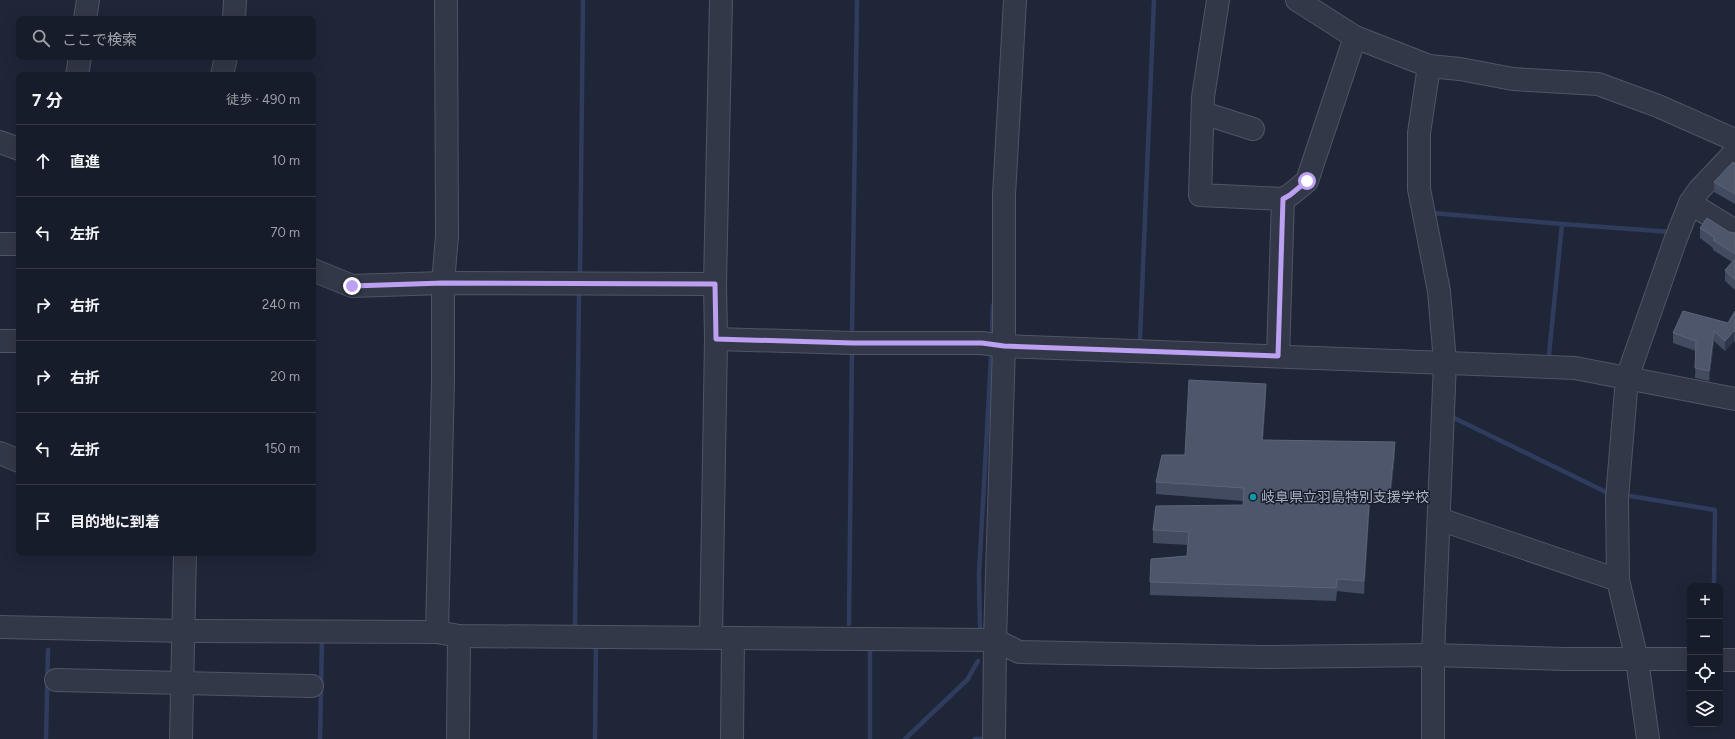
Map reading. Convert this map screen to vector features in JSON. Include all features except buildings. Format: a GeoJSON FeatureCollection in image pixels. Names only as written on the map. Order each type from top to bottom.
{"type":"FeatureCollection","features":[{"type":"Feature","properties":{"kind":"street"},"geometry":{"type":"LineString","coordinates":[[85,16],[88,0]]}},
{"type":"Feature","properties":{"kind":"street"},"geometry":{"type":"LineString","coordinates":[[234,16],[235,0]]}},
{"type":"Feature","properties":{"kind":"street"},"geometry":{"type":"LineString","coordinates":[[437,632],[443,381],[443,283],[447,236],[446,0]]}},
{"type":"Feature","properties":{"kind":"street"},"geometry":{"type":"LineString","coordinates":[[711,637],[716,339],[715,284],[721,0]]}},
{"type":"Feature","properties":{"kind":"street"},"geometry":{"type":"LineString","coordinates":[[994,739],[995,640],[1004,346],[1004,195],[1015,0]]}},
{"type":"Feature","properties":{"kind":"street"},"geometry":{"type":"LineString","coordinates":[[1218,0],[1203,97],[1200,195],[1283,199],[1307,181],[1355,37]]}},
{"type":"Feature","properties":{"kind":"street"},"geometry":{"type":"LineString","coordinates":[[1297,0],[1355,37],[1429,66],[1460,69],[1513,79],[1598,84],[1658,106],[1735,140]]}},
{"type":"Feature","properties":{"kind":"street"},"geometry":{"type":"LineString","coordinates":[[78,72],[80,60]]}},
{"type":"Feature","properties":{"kind":"street"},"geometry":{"type":"LineString","coordinates":[[223,72],[225,60]]}},
{"type":"Feature","properties":{"kind":"street"},"geometry":{"type":"LineString","coordinates":[[1429,66],[1419,133],[1419,189],[1439,291],[1445,362],[1433,655],[1433,739]]}},
{"type":"Feature","properties":{"kind":"street"},"geometry":{"type":"LineString","coordinates":[[1203,113],[1253,129]]}},
{"type":"Feature","properties":{"kind":"street"},"geometry":{"type":"LineString","coordinates":[[0,142],[16,148]]}},
{"type":"Feature","properties":{"kind":"street"},"geometry":{"type":"LineString","coordinates":[[1648,739],[1637,660],[1618,580],[1617,498],[1628,378],[1675,241],[1690,203],[1699,190],[1735,152]]}},
{"type":"Feature","properties":{"kind":"street"},"geometry":{"type":"LineString","coordinates":[[1278,356],[1283,199]]}},
{"type":"Feature","properties":{"kind":"street"},"geometry":{"type":"LineString","coordinates":[[1690,203],[1735,231]]}},
{"type":"Feature","properties":{"kind":"street"},"geometry":{"type":"LineString","coordinates":[[0,244],[16,244]]}},
{"type":"Feature","properties":{"kind":"street"},"geometry":{"type":"LineString","coordinates":[[316,271],[352,286],[443,283],[715,284]]}},
{"type":"Feature","properties":{"kind":"street"},"geometry":{"type":"LineString","coordinates":[[716,339],[853,343],[982,343],[1004,346],[1576,368],[1735,399]]}},
{"type":"Feature","properties":{"kind":"street"},"geometry":{"type":"LineString","coordinates":[[0,340],[16,341]]}},
{"type":"Feature","properties":{"kind":"street"},"geometry":{"type":"LineString","coordinates":[[0,453],[16,460]]}},
{"type":"Feature","properties":{"kind":"street"},"geometry":{"type":"LineString","coordinates":[[1439,519],[1618,580]]}},
{"type":"Feature","properties":{"kind":"street"},"geometry":{"type":"LineString","coordinates":[[181,739],[185,556]]}},
{"type":"Feature","properties":{"kind":"street"},"geometry":{"type":"LineString","coordinates":[[0,627],[184,631],[437,632],[459,636],[995,640],[1019,652],[1264,657],[1433,655],[1637,660],[1687,659]]}},
{"type":"Feature","properties":{"kind":"street"},"geometry":{"type":"LineString","coordinates":[[458,739],[459,636]]}},
{"type":"Feature","properties":{"kind":"street"},"geometry":{"type":"LineString","coordinates":[[732,739],[733,638]]}},
{"type":"Feature","properties":{"kind":"street"},"geometry":{"type":"LineString","coordinates":[[1723,660],[1735,660]]}},
{"type":"Feature","properties":{"kind":"street"},"geometry":{"type":"LineString","coordinates":[[56,680],[312,686]]}},
{"type":"Feature","properties":{"kind":"waterway"},"geometry":{"type":"LineString","coordinates":[[580,274],[583,0]]}},
{"type":"Feature","properties":{"kind":"waterway"},"geometry":{"type":"LineString","coordinates":[[852,329],[857,0]]}},
{"type":"Feature","properties":{"kind":"waterway"},"geometry":{"type":"LineString","coordinates":[[1140,339],[1154,0]]}},
{"type":"Feature","properties":{"kind":"waterway"},"geometry":{"type":"LineString","coordinates":[[1432,213],[1562,224],[1549,355]]}},
{"type":"Feature","properties":{"kind":"waterway"},"geometry":{"type":"LineString","coordinates":[[1562,224],[1671,232]]}},
{"type":"Feature","properties":{"kind":"waterway"},"geometry":{"type":"LineString","coordinates":[[575,626],[579,294]]}},
{"type":"Feature","properties":{"kind":"waterway"},"geometry":{"type":"LineString","coordinates":[[992,331],[993,305]]}},
{"type":"Feature","properties":{"kind":"waterway"},"geometry":{"type":"LineString","coordinates":[[849,624],[852,348]]}},
{"type":"Feature","properties":{"kind":"waterway"},"geometry":{"type":"LineString","coordinates":[[980,628],[979,574],[991,358]]}},
{"type":"Feature","properties":{"kind":"waterway"},"geometry":{"type":"LineString","coordinates":[[1452,414],[1452,417],[1608,493]]}},
{"type":"Feature","properties":{"kind":"waterway"},"geometry":{"type":"LineString","coordinates":[[1630,496],[1715,510],[1714,583]]}},
{"type":"Feature","properties":{"kind":"waterway"},"geometry":{"type":"LineString","coordinates":[[320,739],[322,640]]}},
{"type":"Feature","properties":{"kind":"waterway"},"geometry":{"type":"LineString","coordinates":[[595,739],[596,643]]}},
{"type":"Feature","properties":{"kind":"waterway"},"geometry":{"type":"LineString","coordinates":[[870,647],[870,739]]}},
{"type":"Feature","properties":{"kind":"waterway"},"geometry":{"type":"LineString","coordinates":[[46,739],[48,650]]}},
{"type":"Feature","properties":{"kind":"waterway"},"geometry":{"type":"LineString","coordinates":[[905,739],[967,680],[978,661]]}},
{"type":"Feature","properties":{"kind":"waterway"},"geometry":{"type":"LineString","coordinates":[[975,739],[986,739]]}},
{"type":"Feature","properties":{"kind":"place","name":"岐阜県立羽島特別支援学校"},"geometry":{"type":"Point","coordinates":[1253,497]}},
{"type":"Feature","properties":{"kind":"route"},"geometry":{"type":"LineString","coordinates":[[352,286],[443,283],[715,284],[716,339],[853,343],[982,343],[1004,346],[1278,356],[1283,199],[1307,181]]}}]}
